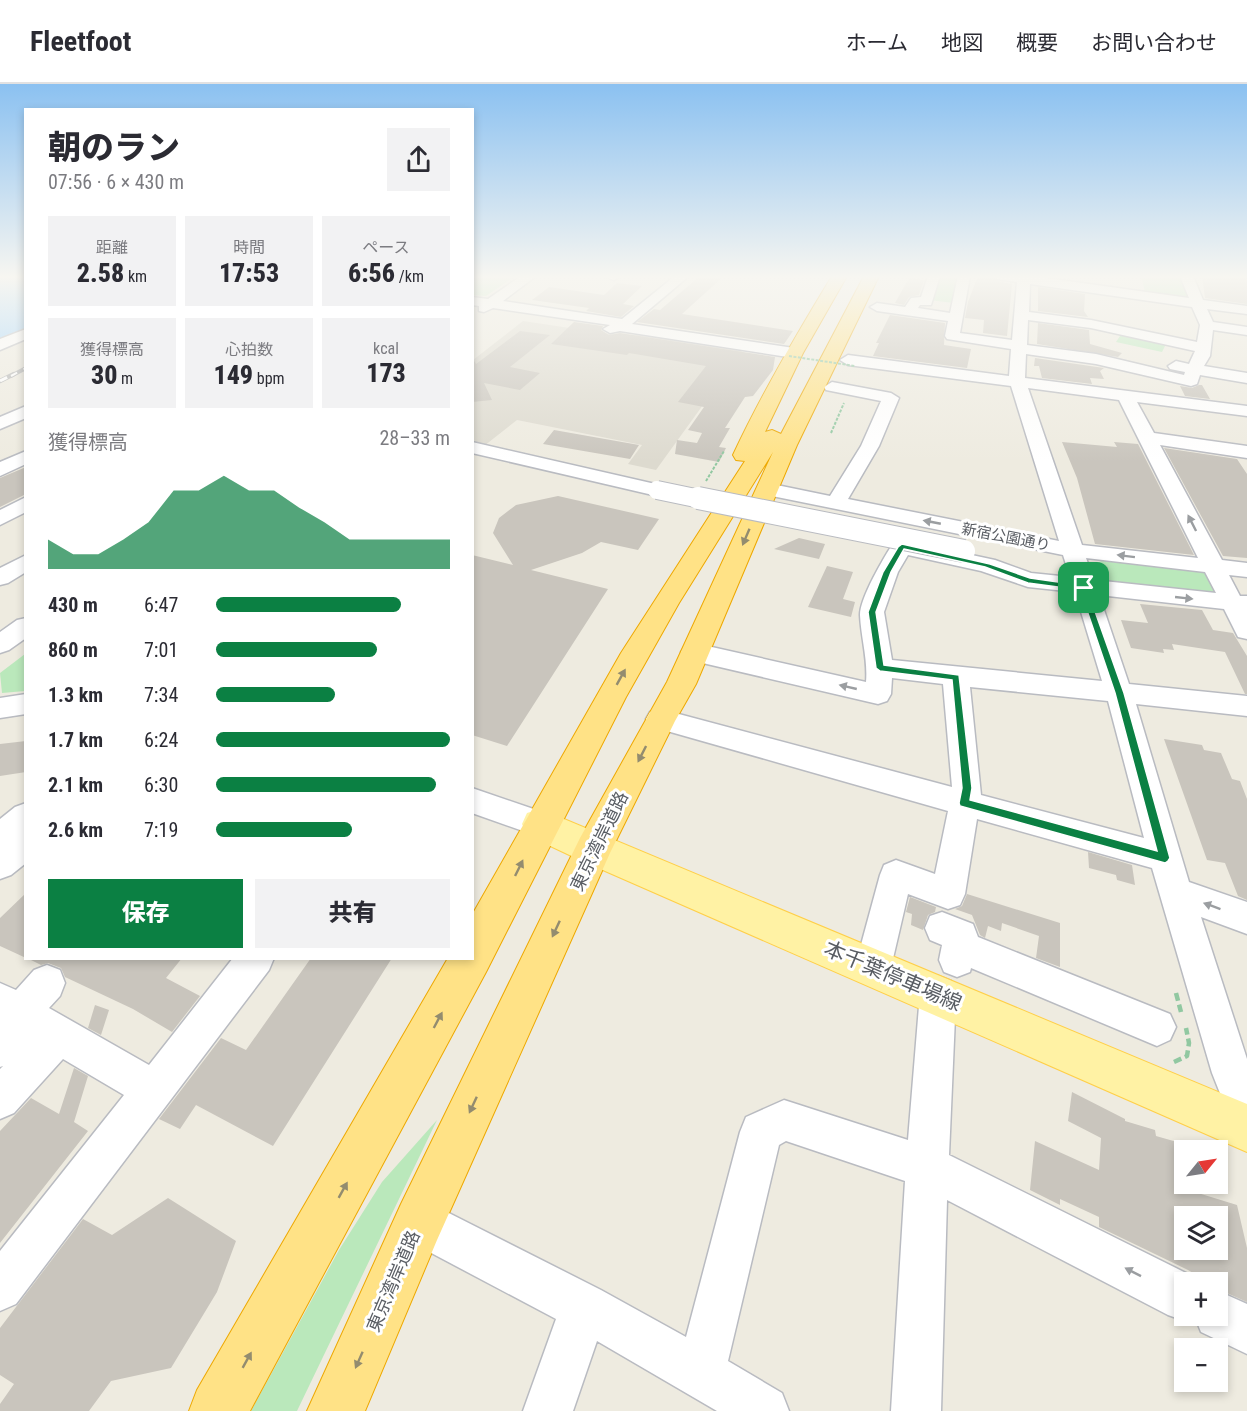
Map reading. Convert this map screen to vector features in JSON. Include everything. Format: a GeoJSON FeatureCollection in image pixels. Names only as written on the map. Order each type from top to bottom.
{"type":"FeatureCollection","features":[{"type":"Feature","properties":{"kind":"highway"},"geometry":{"type":"LineString","coordinates":[[697,551],[708,520],[751,442],[761,416],[801,338]]}},
{"type":"Feature","properties":{"kind":"highway"},"geometry":{"type":"LineString","coordinates":[[474,953],[518,872],[540,824],[631,660],[697,551],[719,523],[776,429],[825,338]]}},
{"type":"Feature","properties":{"kind":"highway","name":"東京湾岸道路"},"geometry":{"type":"LineString","coordinates":[[336,1411],[419,1222],[593,849],[660,718],[681,684],[786,445],[850,338]]}},
{"type":"Feature","properties":{"kind":"highway"},"geometry":{"type":"LineString","coordinates":[[780,463],[795,448],[840,391],[861,338]]}},
{"type":"Feature","properties":{"kind":"highway"},"geometry":{"type":"LineString","coordinates":[[219,1411],[470,960]]}},
{"type":"Feature","properties":{"kind":"main road","name":"本千葉停車場線"},"geometry":{"type":"LineString","coordinates":[[540,824],[593,849],[873,967],[949,959],[1247,1128]]}},
{"type":"Feature","properties":{"kind":"street"},"geometry":{"type":"LineString","coordinates":[[0,345],[15,338]]}},
{"type":"Feature","properties":{"kind":"street"},"geometry":{"type":"LineString","coordinates":[[689,338],[791,354]]}},
{"type":"Feature","properties":{"kind":"street"},"geometry":{"type":"LineString","coordinates":[[964,338],[1018,347],[1094,352],[1247,378]]}},
{"type":"Feature","properties":{"kind":"street"},"geometry":{"type":"LineString","coordinates":[[1019,338],[1019,383],[1119,693],[1165,858],[1232,1073],[1247,1112]]}},
{"type":"Feature","properties":{"kind":"street"},"geometry":{"type":"LineString","coordinates":[[1092,338],[1094,352]]}},
{"type":"Feature","properties":{"kind":"street"},"geometry":{"type":"LineString","coordinates":[[1154,338],[1236,360]]}},
{"type":"Feature","properties":{"kind":"street"},"geometry":{"type":"LineString","coordinates":[[1094,352],[1167,376],[1191,381],[1205,338]]}},
{"type":"Feature","properties":{"kind":"street"},"geometry":{"type":"LineString","coordinates":[[851,363],[1247,411]]}},
{"type":"Feature","properties":{"kind":"street"},"geometry":{"type":"LineString","coordinates":[[1167,376],[1181,403]]}},
{"type":"Feature","properties":{"kind":"street"},"geometry":{"type":"LineString","coordinates":[[836,502],[870,446],[891,398],[840,391]]}},
{"type":"Feature","properties":{"kind":"street"},"geometry":{"type":"LineString","coordinates":[[1126,397],[1233,585],[1247,631]]}},
{"type":"Feature","properties":{"kind":"street"},"geometry":{"type":"LineString","coordinates":[[11,423],[24,413]]}},
{"type":"Feature","properties":{"kind":"street"},"geometry":{"type":"LineString","coordinates":[[1148,438],[1247,452]]}},
{"type":"Feature","properties":{"kind":"street"},"geometry":{"type":"LineString","coordinates":[[474,447],[657,490],[964,551],[1078,569]]}},
{"type":"Feature","properties":{"kind":"street"},"geometry":{"type":"LineString","coordinates":[[0,470],[24,457]]}},
{"type":"Feature","properties":{"kind":"street","name":"新宿公園通り"},"geometry":{"type":"LineString","coordinates":[[767,489],[836,502],[1078,569],[1233,585]]}},
{"type":"Feature","properties":{"kind":"street"},"geometry":{"type":"LineString","coordinates":[[0,519],[24,504]]}},
{"type":"Feature","properties":{"kind":"street"},"geometry":{"type":"LineString","coordinates":[[694,652],[878,694],[880,668],[872,612],[887,572],[902,547],[987,566],[1028,580],[1078,569]]}},
{"type":"Feature","properties":{"kind":"street"},"geometry":{"type":"LineString","coordinates":[[0,578],[24,563]]}},
{"type":"Feature","properties":{"kind":"street","name":"新宿公園通り"},"geometry":{"type":"LineString","coordinates":[[1078,569],[1233,585]]}},
{"type":"Feature","properties":{"kind":"street"},"geometry":{"type":"LineString","coordinates":[[0,644],[15,626]]}},
{"type":"Feature","properties":{"kind":"street"},"geometry":{"type":"LineString","coordinates":[[880,668],[1247,706]]}},
{"type":"Feature","properties":{"kind":"street"},"geometry":{"type":"LineString","coordinates":[[873,967],[896,875],[948,894],[967,788],[956,677]]}},
{"type":"Feature","properties":{"kind":"street"},"geometry":{"type":"LineString","coordinates":[[0,708],[24,704]]}},
{"type":"Feature","properties":{"kind":"street"},"geometry":{"type":"LineString","coordinates":[[660,718],[1165,858]]}},
{"type":"Feature","properties":{"kind":"street"},"geometry":{"type":"LineString","coordinates":[[474,801],[540,824]]}},
{"type":"Feature","properties":{"kind":"street"},"geometry":{"type":"LineString","coordinates":[[0,838],[24,818]]}},
{"type":"Feature","properties":{"kind":"street"},"geometry":{"type":"LineString","coordinates":[[0,865],[24,845]]}},
{"type":"Feature","properties":{"kind":"street"},"geometry":{"type":"LineString","coordinates":[[1176,893],[1247,918]]}},
{"type":"Feature","properties":{"kind":"street"},"geometry":{"type":"LineString","coordinates":[[916,1411],[927,1167],[949,959],[1157,1028]]}},
{"type":"Feature","properties":{"kind":"street"},"geometry":{"type":"LineString","coordinates":[[0,1288],[254,960]]}},
{"type":"Feature","properties":{"kind":"street"},"geometry":{"type":"LineString","coordinates":[[0,1100],[9,1034],[47,984]]}},
{"type":"Feature","properties":{"kind":"street"},"geometry":{"type":"LineString","coordinates":[[9,1034],[58,1035],[154,1090]]}},
{"type":"Feature","properties":{"kind":"street"},"geometry":{"type":"LineString","coordinates":[[701,1372],[761,1132],[784,1120],[927,1167],[1174,1292]]}},
{"type":"Feature","properties":{"kind":"street"},"geometry":{"type":"LineString","coordinates":[[419,1222],[584,1307],[701,1372],[764,1411]]}},
{"type":"Feature","properties":{"kind":"street"},"geometry":{"type":"LineString","coordinates":[[548,1411],[584,1307]]}},
{"type":"Feature","properties":{"kind":"street"},"geometry":{"type":"LineString","coordinates":[[1228,1320],[1247,1330]]}},
{"type":"Feature","properties":{"kind":"path"},"geometry":{"type":"LineString","coordinates":[[791,354],[851,363]]}},
{"type":"Feature","properties":{"kind":"path"},"geometry":{"type":"LineString","coordinates":[[831,433],[840,391]]}},
{"type":"Feature","properties":{"kind":"shaded area"},"geometry":{"type":"Polygon","coordinates":[[[501,338],[659,338],[742,351],[656,470],[628,464],[642,445],[517,420],[484,446],[474,444],[474,359],[501,338]]]}},
{"type":"Feature","properties":{"kind":"green space"},"geometry":{"type":"Polygon","coordinates":[[[1119,338],[1147,338],[1167,342],[1162,352],[1116,342],[1119,338]]]}},
{"type":"Feature","properties":{"kind":"green space"},"geometry":{"type":"Polygon","coordinates":[[[1104,560],[1196,569],[1208,575],[1217,592],[1210,596],[1114,586],[1103,580],[1097,563],[1104,560]]]}},
{"type":"Feature","properties":{"kind":"green space"},"geometry":{"type":"Polygon","coordinates":[[[24,655],[24,691],[2,693],[0,673],[24,655]]]}},
{"type":"Feature","properties":{"kind":"green space"},"geometry":{"type":"Polygon","coordinates":[[[437,1120],[297,1411],[251,1411],[339,1250],[382,1182],[437,1120]]]}},
{"type":"Feature","properties":{"kind":"building"},"geometry":{"type":"Polygon","coordinates":[[[511,338],[546,338],[510,367],[540,373],[520,390],[484,383],[492,400],[474,402],[474,360],[476,364],[511,338]]]}},
{"type":"Feature","properties":{"kind":"building"},"geometry":{"type":"Polygon","coordinates":[[[557,338],[652,338],[775,357],[773,370],[753,396],[745,397],[725,428],[730,428],[719,447],[726,448],[719,462],[675,454],[677,440],[697,443],[702,433],[688,430],[704,407],[678,402],[706,366],[629,353],[627,355],[551,344],[557,338]]]}},
{"type":"Feature","properties":{"kind":"building"},"geometry":{"type":"Polygon","coordinates":[[[743,338],[788,338],[784,344],[743,338]]]}},
{"type":"Feature","properties":{"kind":"building"},"geometry":{"type":"Polygon","coordinates":[[[879,338],[944,338],[944,345],[971,349],[967,368],[873,356],[879,343],[876,343],[879,338]]]}},
{"type":"Feature","properties":{"kind":"building"},"geometry":{"type":"Polygon","coordinates":[[[1037,338],[1090,338],[1090,344],[1122,353],[1118,357],[1037,344],[1037,338]]]}},
{"type":"Feature","properties":{"kind":"building"},"geometry":{"type":"Polygon","coordinates":[[[1035,358],[1104,368],[1100,371],[1104,379],[1090,378],[1092,384],[1042,378],[1039,366],[1034,366],[1035,358]]]}},
{"type":"Feature","properties":{"kind":"building"},"geometry":{"type":"Polygon","coordinates":[[[1202,385],[1210,399],[1185,396],[1180,386],[1192,388],[1202,385]]]}},
{"type":"Feature","properties":{"kind":"building"},"geometry":{"type":"Polygon","coordinates":[[[554,430],[639,445],[630,459],[543,444],[554,430]]]}},
{"type":"Feature","properties":{"kind":"building"},"geometry":{"type":"Polygon","coordinates":[[[1062,442],[1117,447],[1114,442],[1138,444],[1194,555],[1095,544],[1077,478],[1062,442]]]}},
{"type":"Feature","properties":{"kind":"building"},"geometry":{"type":"Polygon","coordinates":[[[1164,448],[1237,459],[1247,474],[1247,558],[1223,556],[1164,448]]]}},
{"type":"Feature","properties":{"kind":"building"},"geometry":{"type":"Polygon","coordinates":[[[24,468],[24,495],[0,507],[0,478],[24,468]]]}},
{"type":"Feature","properties":{"kind":"building"},"geometry":{"type":"Polygon","coordinates":[[[558,496],[659,519],[638,550],[601,542],[582,553],[531,570],[608,589],[507,746],[474,736],[474,555],[513,565],[493,533],[499,518],[516,505],[558,496]]]}},
{"type":"Feature","properties":{"kind":"building"},"geometry":{"type":"Polygon","coordinates":[[[799,538],[825,544],[819,559],[774,549],[799,538]]]}},
{"type":"Feature","properties":{"kind":"building"},"geometry":{"type":"Polygon","coordinates":[[[827,566],[853,572],[843,599],[855,602],[851,617],[808,607],[827,566]]]}},
{"type":"Feature","properties":{"kind":"building"},"geometry":{"type":"Polygon","coordinates":[[[1140,604],[1202,610],[1213,630],[1233,633],[1247,656],[1247,694],[1225,652],[1172,644],[1174,650],[1163,649],[1164,653],[1131,648],[1121,620],[1148,623],[1140,604]]]}},
{"type":"Feature","properties":{"kind":"building"},"geometry":{"type":"Polygon","coordinates":[[[1164,739],[1202,745],[1204,750],[1221,753],[1232,779],[1240,781],[1247,799],[1247,900],[1238,896],[1225,863],[1207,860],[1164,739]]]}},
{"type":"Feature","properties":{"kind":"building"},"geometry":{"type":"Polygon","coordinates":[[[24,741],[24,772],[0,776],[0,744],[24,741]]]}},
{"type":"Feature","properties":{"kind":"building"},"geometry":{"type":"Polygon","coordinates":[[[1088,852],[1132,865],[1135,885],[1117,880],[1116,875],[1089,868],[1088,852]]]}},
{"type":"Feature","properties":{"kind":"building"},"geometry":{"type":"Polygon","coordinates":[[[967,894],[1060,923],[1060,967],[1036,958],[1039,936],[1002,923],[1001,931],[988,926],[985,938],[980,935],[972,915],[955,909],[962,906],[967,894]]]}},
{"type":"Feature","properties":{"kind":"building"},"geometry":{"type":"Polygon","coordinates":[[[24,895],[24,957],[0,946],[0,918],[24,895]]]}},
{"type":"Feature","properties":{"kind":"building"},"geometry":{"type":"Polygon","coordinates":[[[910,897],[936,907],[935,912],[928,915],[923,930],[911,925],[912,914],[906,912],[910,897]]]}},
{"type":"Feature","properties":{"kind":"building"},"geometry":{"type":"Polygon","coordinates":[[[31,960],[180,960],[166,978],[200,996],[172,1032],[133,1009],[65,977],[61,968],[48,963],[41,965],[31,960]]]}},
{"type":"Feature","properties":{"kind":"building"},"geometry":{"type":"Polygon","coordinates":[[[310,960],[391,960],[273,1146],[196,1105],[180,1129],[159,1119],[221,1038],[246,1050],[310,960]]]}},
{"type":"Feature","properties":{"kind":"building"},"geometry":{"type":"Polygon","coordinates":[[[95,1005],[109,1010],[101,1035],[88,1028],[95,1005]]]}},
{"type":"Feature","properties":{"kind":"building"},"geometry":{"type":"Polygon","coordinates":[[[74,1068],[88,1076],[74,1122],[88,1131],[0,1243],[0,1131],[31,1098],[59,1114],[74,1068]]]}},
{"type":"Feature","properties":{"kind":"building"},"geometry":{"type":"Polygon","coordinates":[[[1072,1092],[1125,1121],[1155,1130],[1156,1136],[1174,1141],[1174,1194],[1201,1194],[1237,1205],[1247,1248],[1247,1302],[1228,1293],[1228,1272],[1191,1272],[1099,1227],[1099,1217],[1060,1199],[1060,1205],[1030,1190],[1035,1141],[1099,1170],[1101,1138],[1068,1121],[1072,1092]]]}},
{"type":"Feature","properties":{"kind":"building"},"geometry":{"type":"Polygon","coordinates":[[[168,1198],[236,1241],[217,1292],[171,1368],[111,1381],[89,1411],[0,1411],[0,1404],[14,1384],[0,1375],[0,1328],[83,1219],[112,1235],[168,1198]]]}},
{"type":"Feature","properties":{"kind":"railway"},"geometry":{"type":"LineString","coordinates":[[11,376],[24,369]]}},
{"type":"Feature","properties":{"kind":"railway"},"geometry":{"type":"LineString","coordinates":[[0,381],[14,374]]}},
{"type":"Feature","properties":{"kind":"route"},"geometry":{"type":"LineString","coordinates":[[902,547],[987,566],[1028,580],[1084,588],[1119,693],[1165,858],[964,803],[967,788],[956,677],[880,668],[872,612],[887,572],[902,547]]}}]}
